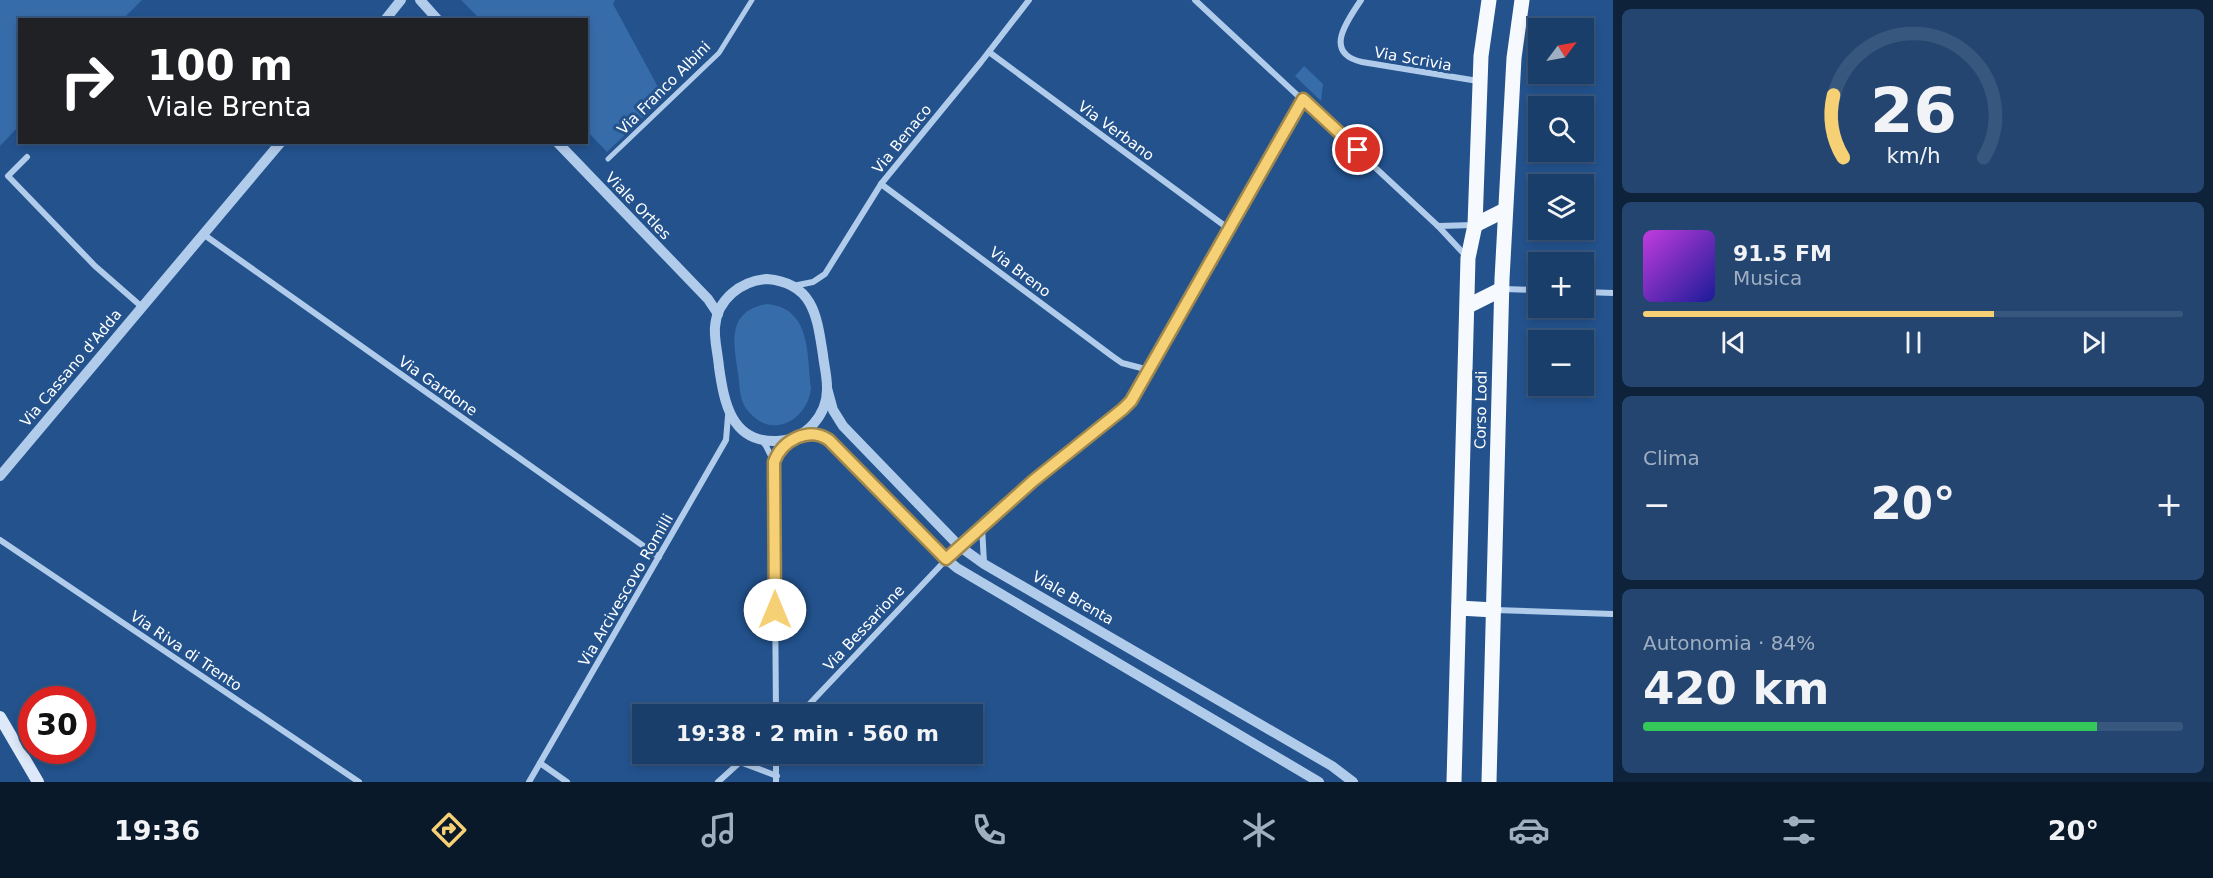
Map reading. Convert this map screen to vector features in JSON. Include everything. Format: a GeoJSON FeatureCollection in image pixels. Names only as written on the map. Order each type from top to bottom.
{"type":"FeatureCollection","features":[{"type":"Feature","properties":{"kind":"main road","name":"Corso Lodi"},"geometry":{"type":"LineString","coordinates":[[1454,782],[1468,258],[1475,225],[1479,81],[1489,0]]}},
{"type":"Feature","properties":{"kind":"main road","name":"Corso Lodi"},"geometry":{"type":"LineString","coordinates":[[1489,782],[1505,210],[1514,58],[1522,0]]}},
{"type":"Feature","properties":{"kind":"main road"},"geometry":{"type":"LineString","coordinates":[[1475,225],[1505,210]]}},
{"type":"Feature","properties":{"kind":"main road"},"geometry":{"type":"LineString","coordinates":[[1468,306],[1502,289]]}},
{"type":"Feature","properties":{"kind":"main road"},"geometry":{"type":"LineString","coordinates":[[1459,608],[1494,610]]}},
{"type":"Feature","properties":{"kind":"main road"},"geometry":{"type":"LineString","coordinates":[[0,717],[38,782]]}},
{"type":"Feature","properties":{"kind":"street"},"geometry":{"type":"LineString","coordinates":[[387,18],[401,0]]}},
{"type":"Feature","properties":{"kind":"street"},"geometry":{"type":"LineString","coordinates":[[420,0],[436,18]]}},
{"type":"Feature","properties":{"kind":"street","name":"Via Franco Albini"},"geometry":{"type":"LineString","coordinates":[[608,159],[718,52],[752,0]]}},
{"type":"Feature","properties":{"kind":"street","name":"Via Benaco"},"geometry":{"type":"LineString","coordinates":[[793,286],[813,282],[825,274],[881,184],[1029,0]]}},
{"type":"Feature","properties":{"kind":"street"},"geometry":{"type":"LineString","coordinates":[[1195,0],[1438,226],[1468,258]]}},
{"type":"Feature","properties":{"kind":"street","name":"Via Scrivia"},"geometry":{"type":"LineString","coordinates":[[1361,0],[1345,24],[1340,37],[1341,47],[1346,54],[1358,62],[1479,81]]}},
{"type":"Feature","properties":{"kind":"street","name":"Via Verbano"},"geometry":{"type":"LineString","coordinates":[[989,52],[1229,229]]}},
{"type":"Feature","properties":{"kind":"street","name":"Via Bessarione"},"geometry":{"type":"LineString","coordinates":[[809,704],[959,546],[1033,481],[1126,407],[1303,99]]}},
{"type":"Feature","properties":{"kind":"street","name":"Via Cassano d'Adda"},"geometry":{"type":"LineString","coordinates":[[0,476],[279,144]]}},
{"type":"Feature","properties":{"kind":"street","name":"Viale Ortles"},"geometry":{"type":"LineString","coordinates":[[558,144],[699,290],[718,314]]}},
{"type":"Feature","properties":{"kind":"street","name":"Via Cassano d'Adda"},"geometry":{"type":"LineString","coordinates":[[27,157],[8,176],[95,266],[142,307]]}},
{"type":"Feature","properties":{"kind":"street","name":"Via Breno"},"geometry":{"type":"LineString","coordinates":[[881,184],[1122,363],[1149,370]]}},
{"type":"Feature","properties":{"kind":"street"},"geometry":{"type":"LineString","coordinates":[[1438,226],[1475,225]]}},
{"type":"Feature","properties":{"kind":"street","name":"Via Gardone"},"geometry":{"type":"LineString","coordinates":[[204,234],[659,557]]}},
{"type":"Feature","properties":{"kind":"street"},"geometry":{"type":"LineString","coordinates":[[774,462],[778,454],[813,425],[826,400],[827,388],[817,316],[806,297],[793,286],[775,280],[760,279],[743,285],[731,293],[718,314],[715,339],[726,406],[732,418],[741,428],[760,439],[774,462],[776,704]]}},
{"type":"Feature","properties":{"kind":"street"},"geometry":{"type":"LineString","coordinates":[[1502,289],[1528,290]]}},
{"type":"Feature","properties":{"kind":"street"},"geometry":{"type":"LineString","coordinates":[[699,290],[714,295],[731,293]]}},
{"type":"Feature","properties":{"kind":"street"},"geometry":{"type":"LineString","coordinates":[[1594,292],[1613,293]]}},
{"type":"Feature","properties":{"kind":"street","name":"Viale Brenta"},"geometry":{"type":"LineString","coordinates":[[827,388],[833,410],[843,426],[959,546],[984,564],[1332,766],[1353,782]]}},
{"type":"Feature","properties":{"kind":"street","name":"Via Arcivescovo Romilli"},"geometry":{"type":"LineString","coordinates":[[529,782],[726,440],[729,419],[726,406]]}},
{"type":"Feature","properties":{"kind":"street"},"geometry":{"type":"LineString","coordinates":[[760,439],[776,441],[816,433],[829,440],[957,568],[1319,782]]}},
{"type":"Feature","properties":{"kind":"street"},"geometry":{"type":"LineString","coordinates":[[982,527],[984,564]]}},
{"type":"Feature","properties":{"kind":"street","name":"Via Riva di Trento"},"geometry":{"type":"LineString","coordinates":[[0,540],[359,782]]}},
{"type":"Feature","properties":{"kind":"street"},"geometry":{"type":"LineString","coordinates":[[1494,610],[1613,614]]}},
{"type":"Feature","properties":{"kind":"street"},"geometry":{"type":"LineString","coordinates":[[540,763],[567,782]]}},
{"type":"Feature","properties":{"kind":"street"},"geometry":{"type":"LineString","coordinates":[[718,782],[738,764]]}},
{"type":"Feature","properties":{"kind":"street"},"geometry":{"type":"LineString","coordinates":[[744,764],[776,779]]}},
{"type":"Feature","properties":{"kind":"shaded area"},"geometry":{"type":"Polygon","coordinates":[[[0,0],[142,0],[124,18],[18,18],[18,127],[0,146],[0,0]]]}},
{"type":"Feature","properties":{"kind":"shaded area"},"geometry":{"type":"Polygon","coordinates":[[[461,0],[615,0],[613,4],[664,98],[607,152],[588,132],[588,18],[479,18],[461,0]]]}},
{"type":"Feature","properties":{"kind":"shaded area"},"geometry":{"type":"Polygon","coordinates":[[[1304,66],[1323,84],[1321,101],[1295,76],[1304,66]]]}},
{"type":"Feature","properties":{"kind":"shaded area"},"geometry":{"type":"Polygon","coordinates":[[[767,304],[781,307],[792,314],[799,323],[809,361],[811,388],[808,399],[796,417],[778,425],[768,425],[758,420],[743,404],[734,339],[739,321],[745,313],[767,304]]]}},
{"type":"Feature","properties":{"kind":"route"},"geometry":{"type":"LineString","coordinates":[[775,610],[774,462],[778,454],[800,435],[816,433],[829,440],[946,559],[1033,481],[1131,401],[1303,99],[1358,150]]}}]}
